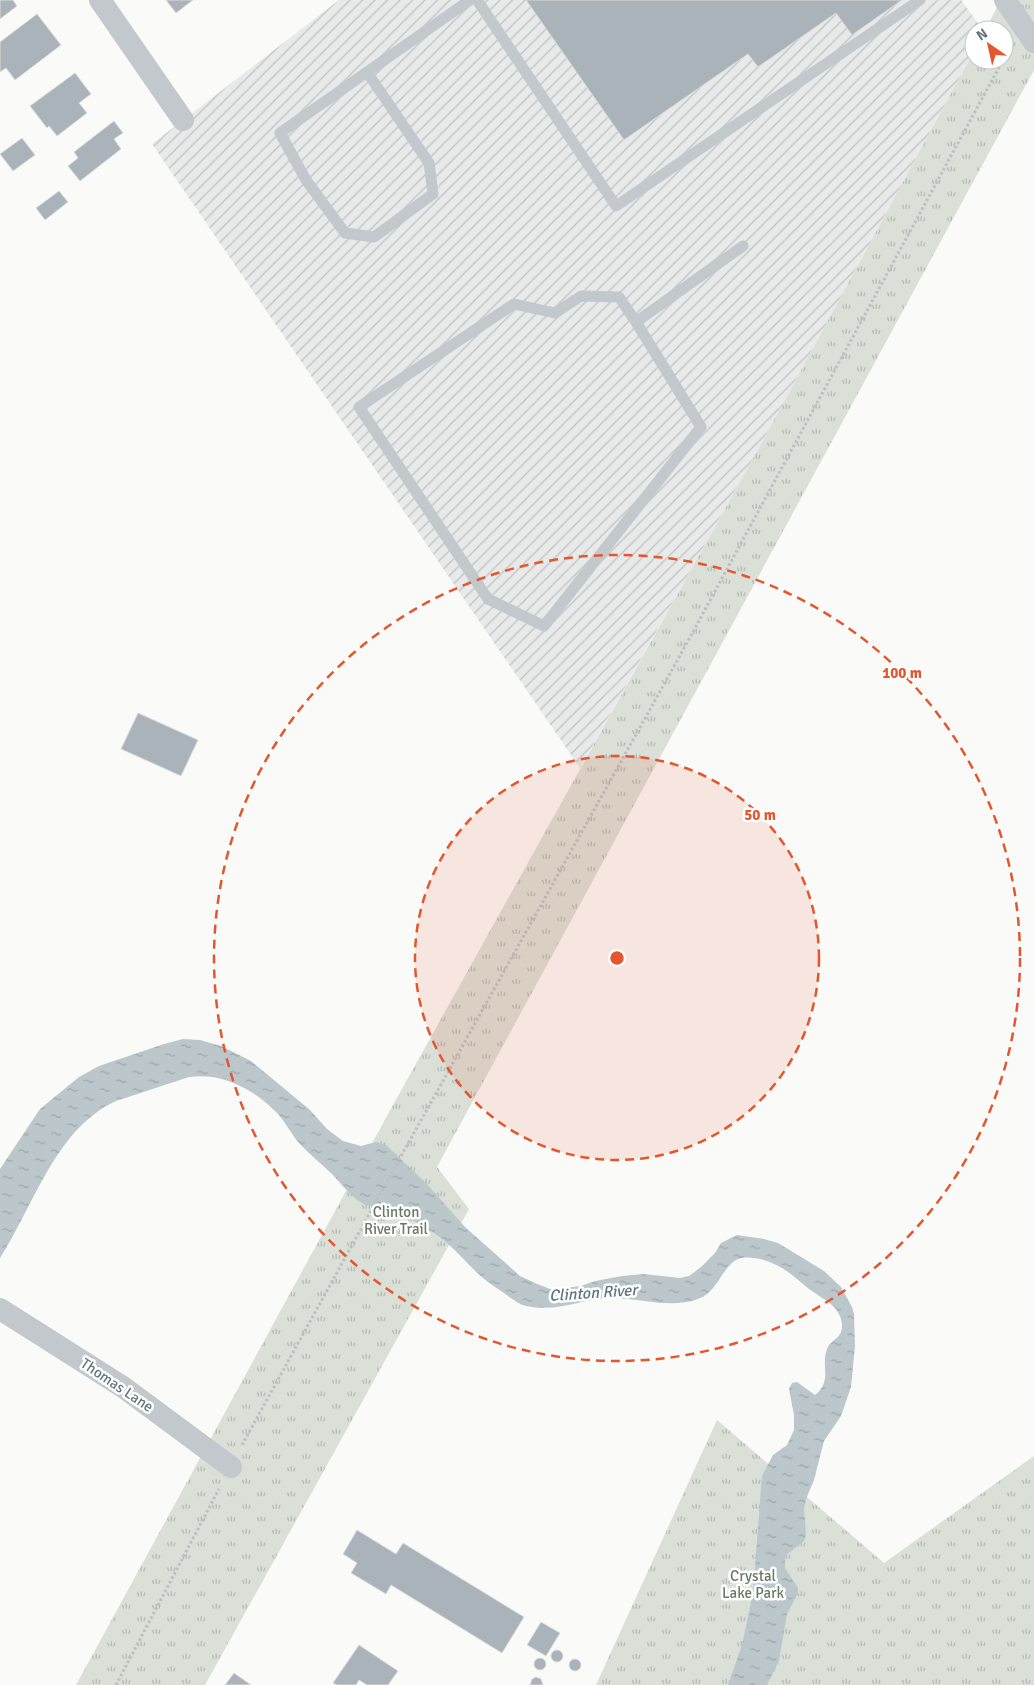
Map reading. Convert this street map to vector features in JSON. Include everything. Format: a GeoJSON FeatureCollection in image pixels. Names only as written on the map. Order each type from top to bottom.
{"type":"FeatureCollection","features":[{"type":"Feature","properties":{"kind":"street"},"geometry":{"type":"LineString","coordinates":[[100,0],[183,120]]}},
{"type":"Feature","properties":{"kind":"street"},"geometry":{"type":"LineString","coordinates":[[1005,0],[1034,42]]}},
{"type":"Feature","properties":{"kind":"street","name":"Thomas Lane"},"geometry":{"type":"LineString","coordinates":[[0,1309],[123,1386],[231,1466]]}},
{"type":"Feature","properties":{"kind":"lane"},"geometry":{"type":"LineString","coordinates":[[368,72],[429,163],[433,194],[374,237],[345,233],[306,180],[280,133],[470,0]]}},
{"type":"Feature","properties":{"kind":"lane"},"geometry":{"type":"LineString","coordinates":[[477,0],[616,206],[920,0]]}},
{"type":"Feature","properties":{"kind":"lane"},"geometry":{"type":"LineString","coordinates":[[636,322],[743,246]]}},
{"type":"Feature","properties":{"kind":"lane"},"geometry":{"type":"LineString","coordinates":[[581,296],[619,297],[636,322],[701,427],[544,626],[488,599],[359,407],[514,304],[555,313],[581,296]]}},
{"type":"Feature","properties":{"kind":"path"},"geometry":{"type":"LineString","coordinates":[[370,1213],[682,652],[997,70]]}},
{"type":"Feature","properties":{"kind":"shaded area"},"geometry":{"type":"Polygon","coordinates":[[[339,0],[961,0],[976,20],[964,20],[964,69],[760,446],[580,768],[152,144],[339,0]]]}},
{"type":"Feature","properties":{"kind":"green space","name":"Clinton River Trail"},"geometry":{"type":"Polygon","coordinates":[[[1001,0],[1034,0],[1034,70],[437,1167],[469,1209],[205,1685],[76,1685],[393,1105],[760,446],[964,69],[1014,70],[1014,20],[990,20],[1001,0]]]}},
{"type":"Feature","properties":{"kind":"green space","name":"Crystal Lake Park"},"geometry":{"type":"Polygon","coordinates":[[[717,1420],[884,1563],[1034,1456],[1034,1685],[596,1685],[717,1420]]]}},
{"type":"Feature","properties":{"kind":"water","name":"Clinton River"},"geometry":{"type":"Polygon","coordinates":[[[183,1039],[200,1040],[221,1046],[251,1061],[310,1110],[327,1129],[343,1141],[361,1146],[376,1142],[386,1145],[426,1183],[465,1227],[520,1276],[550,1289],[581,1286],[595,1281],[622,1276],[644,1274],[680,1278],[689,1276],[715,1253],[721,1243],[737,1235],[778,1243],[824,1271],[841,1287],[854,1314],[855,1346],[851,1387],[841,1416],[824,1441],[814,1480],[806,1499],[804,1509],[806,1535],[804,1541],[785,1556],[785,1568],[798,1588],[798,1593],[787,1614],[779,1661],[767,1685],[728,1685],[742,1645],[753,1593],[762,1476],[773,1455],[787,1445],[794,1430],[794,1415],[789,1389],[792,1383],[797,1382],[815,1395],[824,1383],[826,1354],[829,1345],[840,1334],[842,1327],[841,1318],[834,1307],[777,1265],[754,1258],[741,1258],[733,1262],[709,1293],[687,1302],[666,1303],[612,1298],[549,1308],[523,1305],[486,1280],[446,1242],[426,1227],[386,1208],[367,1205],[356,1199],[298,1142],[278,1114],[259,1097],[249,1090],[226,1080],[202,1076],[189,1077],[116,1101],[95,1114],[77,1130],[61,1149],[48,1170],[0,1258],[0,1169],[40,1109],[79,1077],[99,1066],[183,1039]]]}},
{"type":"Feature","properties":{"kind":"building"},"geometry":{"type":"Polygon","coordinates":[[[0,0],[13,0],[17,6],[0,19],[0,0]]]}},
{"type":"Feature","properties":{"kind":"building"},"geometry":{"type":"Polygon","coordinates":[[[166,0],[193,0],[176,13],[166,0]]]}},
{"type":"Feature","properties":{"kind":"building"},"geometry":{"type":"Polygon","coordinates":[[[526,0],[902,0],[852,35],[836,13],[758,67],[748,54],[624,140],[526,0]]]}},
{"type":"Feature","properties":{"kind":"building"},"geometry":{"type":"Polygon","coordinates":[[[37,14],[61,45],[15,80],[6,68],[0,72],[0,42],[37,14]]]}},
{"type":"Feature","properties":{"kind":"building"},"geometry":{"type":"Polygon","coordinates":[[[75,73],[91,94],[79,103],[87,113],[57,136],[49,126],[47,128],[30,106],[75,73]]]}},
{"type":"Feature","properties":{"kind":"building"},"geometry":{"type":"Polygon","coordinates":[[[114,121],[123,133],[114,139],[121,149],[80,181],[68,166],[78,158],[74,152],[114,121]]]}},
{"type":"Feature","properties":{"kind":"building"},"geometry":{"type":"Polygon","coordinates":[[[22,138],[35,155],[13,171],[0,154],[22,138]]]}},
{"type":"Feature","properties":{"kind":"building"},"geometry":{"type":"Polygon","coordinates":[[[59,191],[68,202],[45,220],[36,208],[59,191]]]}},
{"type":"Feature","properties":{"kind":"building"},"geometry":{"type":"Polygon","coordinates":[[[138,713],[198,740],[181,776],[121,749],[138,713]]]}},
{"type":"Feature","properties":{"kind":"building"},"geometry":{"type":"Polygon","coordinates":[[[357,1530],[396,1554],[403,1543],[524,1617],[502,1653],[391,1585],[386,1594],[351,1573],[357,1563],[343,1554],[357,1530]]]}},
{"type":"Feature","properties":{"kind":"building"},"geometry":{"type":"Polygon","coordinates":[[[541,1622],[560,1633],[546,1656],[527,1645],[541,1622]]]}},
{"type":"Feature","properties":{"kind":"building"},"geometry":{"type":"Polygon","coordinates":[[[359,1645],[398,1671],[388,1685],[367,1685],[359,1680],[356,1685],[337,1685],[333,1683],[359,1645]]]}},
{"type":"Feature","properties":{"kind":"building"},"geometry":{"type":"Polygon","coordinates":[[[559,1650],[562,1651],[562,1661],[555,1662],[552,1661],[551,1654],[552,1651],[559,1650]]]}},
{"type":"Feature","properties":{"kind":"building"},"geometry":{"type":"Polygon","coordinates":[[[542,1658],[545,1659],[545,1669],[538,1670],[535,1669],[534,1662],[535,1659],[542,1658]]]}},
{"type":"Feature","properties":{"kind":"building"},"geometry":{"type":"Polygon","coordinates":[[[577,1659],[580,1660],[580,1670],[573,1671],[570,1670],[569,1663],[570,1660],[577,1659]]]}},
{"type":"Feature","properties":{"kind":"building"},"geometry":{"type":"Polygon","coordinates":[[[234,1673],[251,1685],[225,1685],[234,1673]]]}},
{"type":"Feature","properties":{"kind":"building"},"geometry":{"type":"Polygon","coordinates":[[[536,1677],[541,1679],[543,1685],[530,1685],[532,1679],[536,1677]]]}}]}
